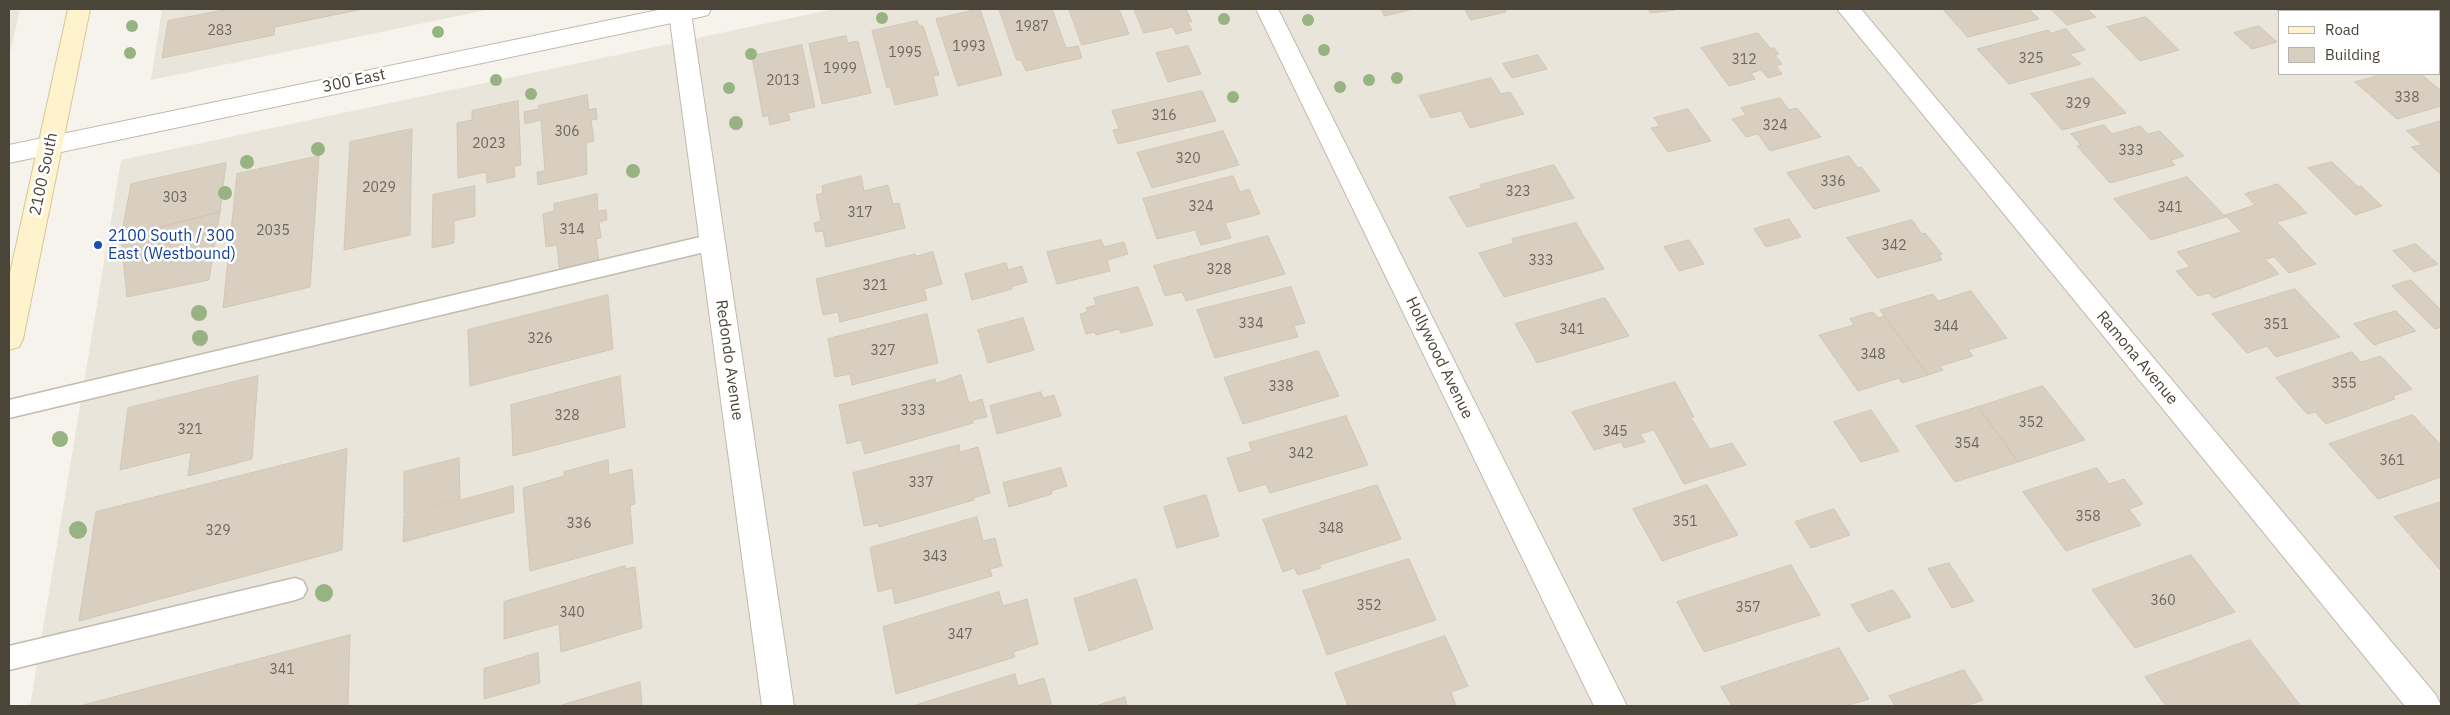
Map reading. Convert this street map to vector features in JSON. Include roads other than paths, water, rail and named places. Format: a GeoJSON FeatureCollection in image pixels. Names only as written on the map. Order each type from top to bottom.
{"type":"FeatureCollection","features":[{"type":"Feature","properties":{"kind":"main road","name":"2100 South"},"geometry":{"type":"LineString","coordinates":[[9,339],[14,297],[51,145],[79,9]]}},
{"type":"Feature","properties":{"kind":"street","name":"Hollywood Avenue"},"geometry":{"type":"LineString","coordinates":[[1267,9],[1611,706]]}},
{"type":"Feature","properties":{"kind":"street","name":"Ramona Avenue"},"geometry":{"type":"LineString","coordinates":[[1848,9],[2425,706]]}},
{"type":"Feature","properties":{"kind":"street","name":"300 East"},"geometry":{"type":"LineString","coordinates":[[9,154],[686,10]]}},
{"type":"Feature","properties":{"kind":"street","name":"Redondo Avenue"},"geometry":{"type":"LineString","coordinates":[[686,10],[713,242],[778,706]]}},
{"type":"Feature","properties":{"kind":"lane"},"geometry":{"type":"LineString","coordinates":[[9,409],[713,242]]}},
{"type":"Feature","properties":{"kind":"lane"},"geometry":{"type":"LineString","coordinates":[[9,658],[295,589]]}},
{"type":"Feature","properties":{"kind":"place","name":"2100 South / 300 East (Westbound)"},"geometry":{"type":"Point","coordinates":[98,245]}}]}
